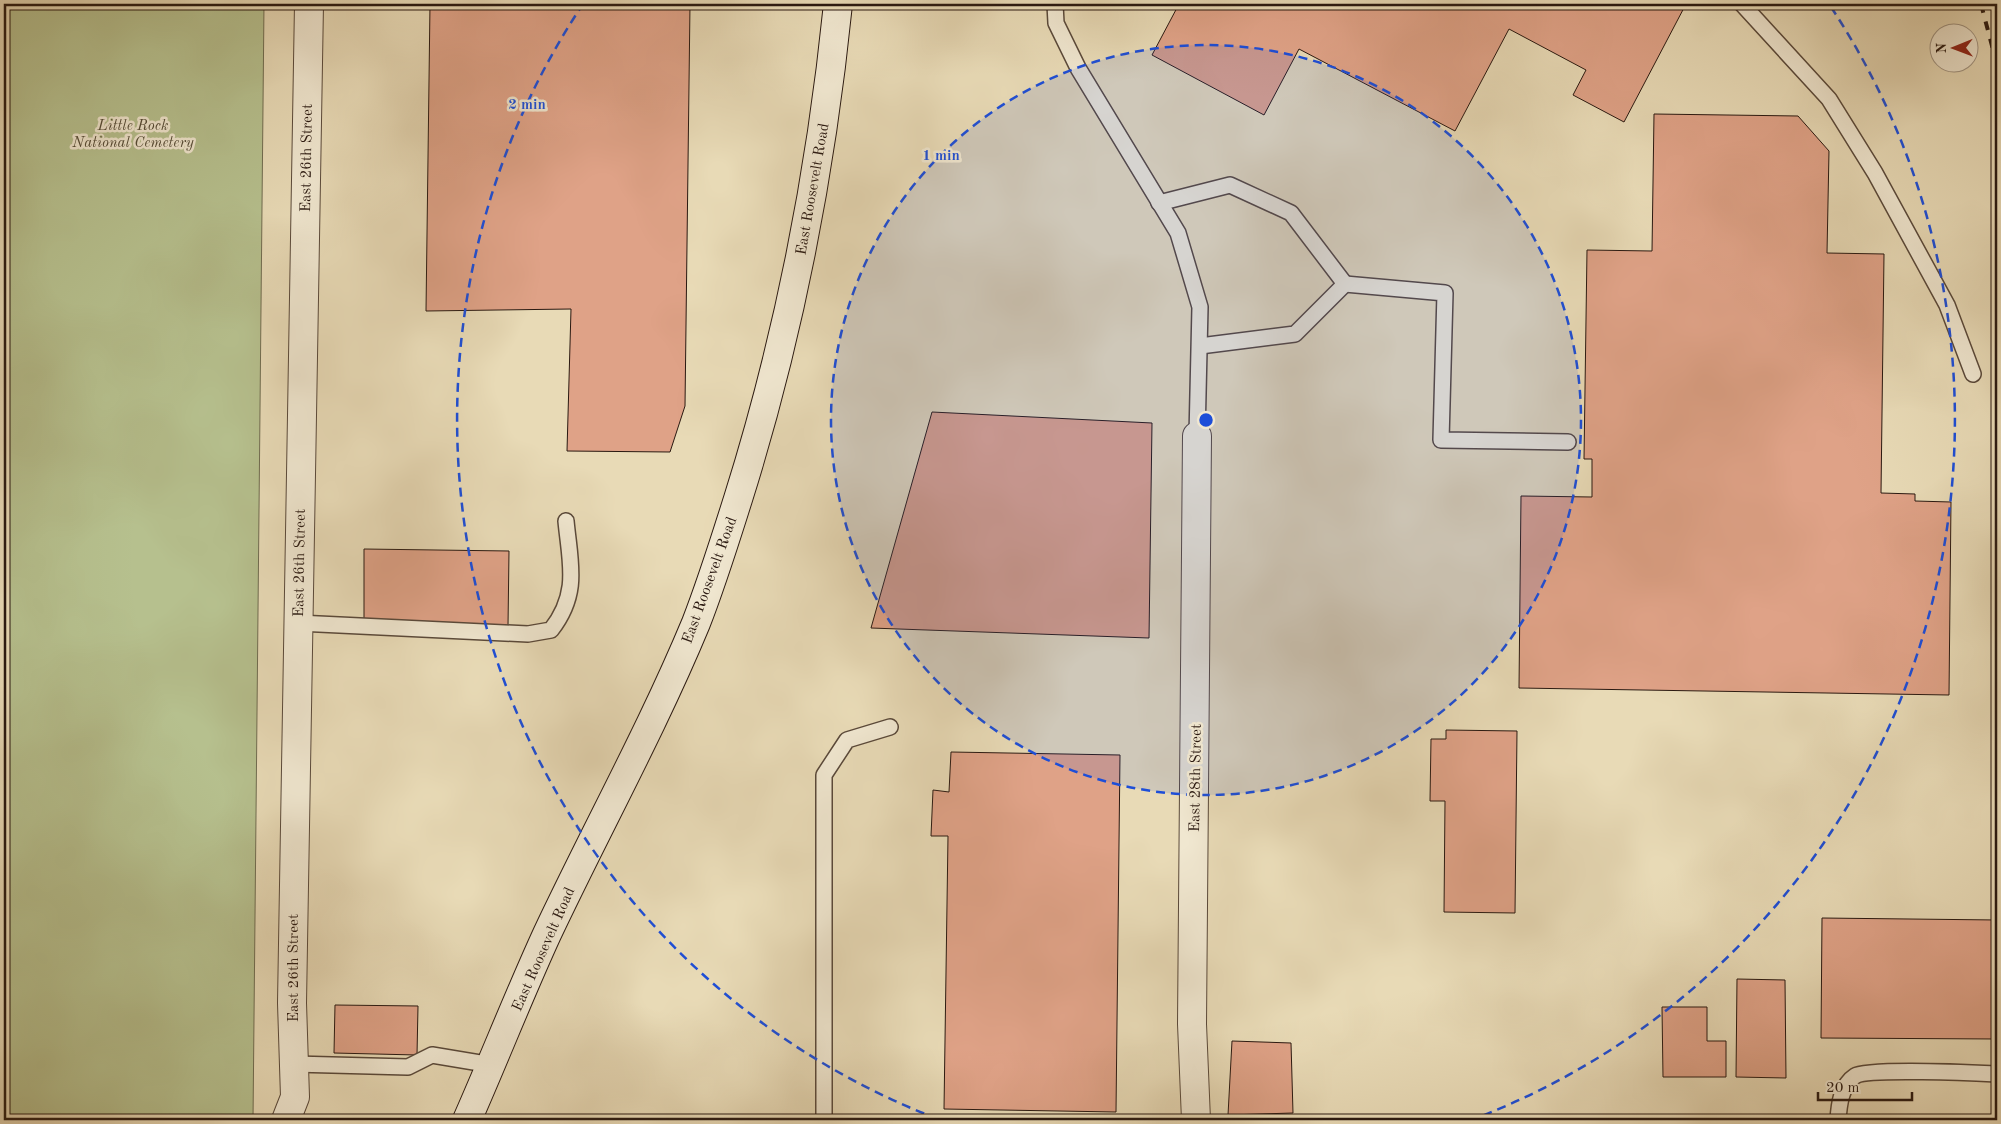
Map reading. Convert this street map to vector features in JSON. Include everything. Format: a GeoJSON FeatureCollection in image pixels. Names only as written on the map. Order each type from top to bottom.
{"type":"FeatureCollection","features":[{"type":"Feature","properties":{"kind":"street","name":"East 26th Street"},"geometry":{"type":"LineString","coordinates":[[286,1120],[295,1097],[292,1003],[309,4]]}},
{"type":"Feature","properties":{"kind":"street","name":"East Roosevelt Road"},"geometry":{"type":"LineString","coordinates":[[467,1120],[546,936],[674,673],[714,574],[755,445],[788,317],[812,204],[829,92],[838,4]]}},
{"type":"Feature","properties":{"kind":"street","name":"East 28th Street"},"geometry":{"type":"LineString","coordinates":[[1196,1120],[1192,1024],[1197,436]]}},
{"type":"Feature","properties":{"kind":"lane"},"geometry":{"type":"LineString","coordinates":[[1055,4],[1056,23],[1078,68],[1178,233],[1200,307],[1197,436]]}},
{"type":"Feature","properties":{"kind":"lane"},"geometry":{"type":"LineString","coordinates":[[1742,4],[1829,99],[1870,165],[1947,305],[1972,374]]}},
{"type":"Feature","properties":{"kind":"lane"},"geometry":{"type":"LineString","coordinates":[[1159,202],[1230,185],[1291,213],[1345,284],[1445,293],[1442,440],[1568,442]]}},
{"type":"Feature","properties":{"kind":"lane"},"geometry":{"type":"LineString","coordinates":[[1200,346],[1295,334],[1345,284]]}},
{"type":"Feature","properties":{"kind":"lane"},"geometry":{"type":"LineString","coordinates":[[298,623],[528,634],[552,630],[562,616],[572,582],[566,520]]}},
{"type":"Feature","properties":{"kind":"lane"},"geometry":{"type":"LineString","coordinates":[[824,1120],[824,775],[847,740],[890,727]]}},
{"type":"Feature","properties":{"kind":"lane"},"geometry":{"type":"LineString","coordinates":[[294,1064],[408,1067],[432,1055],[492,1065]]}},
{"type":"Feature","properties":{"kind":"lane"},"geometry":{"type":"LineString","coordinates":[[1838,1120],[1839,1108],[1846,1084],[1857,1074],[1893,1072],[1997,1074]]}},
{"type":"Feature","properties":{"kind":"green space","name":"Little Rock National Cemetery"},"geometry":{"type":"Polygon","coordinates":[[[4,4],[264,4],[253,1120],[4,1120],[4,4]]]}},
{"type":"Feature","properties":{"kind":"building"},"geometry":{"type":"Polygon","coordinates":[[[430,4],[690,4],[685,406],[670,452],[567,451],[571,309],[426,311],[430,4]]]}},
{"type":"Feature","properties":{"kind":"building"},"geometry":{"type":"Polygon","coordinates":[[[1179,4],[1686,4],[1624,122],[1573,95],[1586,70],[1509,29],[1455,131],[1299,49],[1264,115],[1152,55],[1179,4]]]}},
{"type":"Feature","properties":{"kind":"building"},"geometry":{"type":"Polygon","coordinates":[[[1654,114],[1798,116],[1829,151],[1827,253],[1884,254],[1881,493],[1915,494],[1915,501],[1951,502],[1949,695],[1519,688],[1521,496],[1592,497],[1592,459],[1584,459],[1587,250],[1652,251],[1654,114]]]}},
{"type":"Feature","properties":{"kind":"building"},"geometry":{"type":"Polygon","coordinates":[[[932,412],[1152,423],[1149,638],[871,628],[932,412]]]}},
{"type":"Feature","properties":{"kind":"building"},"geometry":{"type":"Polygon","coordinates":[[[364,549],[509,551],[508,626],[364,621],[364,549]]]}},
{"type":"Feature","properties":{"kind":"building"},"geometry":{"type":"Polygon","coordinates":[[[1446,730],[1517,731],[1515,913],[1444,912],[1445,801],[1430,801],[1431,739],[1446,739],[1446,730]]]}},
{"type":"Feature","properties":{"kind":"building"},"geometry":{"type":"Polygon","coordinates":[[[951,752],[1120,755],[1116,1112],[944,1109],[948,836],[931,836],[933,790],[949,792],[951,752]]]}},
{"type":"Feature","properties":{"kind":"building"},"geometry":{"type":"Polygon","coordinates":[[[1822,918],[1997,920],[1997,1039],[1821,1038],[1822,918]]]}},
{"type":"Feature","properties":{"kind":"building"},"geometry":{"type":"Polygon","coordinates":[[[1737,979],[1785,980],[1786,1078],[1736,1077],[1737,979]]]}},
{"type":"Feature","properties":{"kind":"building"},"geometry":{"type":"Polygon","coordinates":[[[335,1005],[418,1006],[417,1055],[334,1053],[335,1005]]]}},
{"type":"Feature","properties":{"kind":"building"},"geometry":{"type":"Polygon","coordinates":[[[1662,1007],[1707,1007],[1707,1041],[1726,1041],[1726,1077],[1663,1077],[1662,1007]]]}},
{"type":"Feature","properties":{"kind":"building"},"geometry":{"type":"Polygon","coordinates":[[[1232,1041],[1291,1043],[1293,1113],[1228,1115],[1232,1041]]]}},
{"type":"Feature","properties":{"kind":"railway"},"geometry":{"type":"LineString","coordinates":[[1981,4],[1997,65]]}}]}
